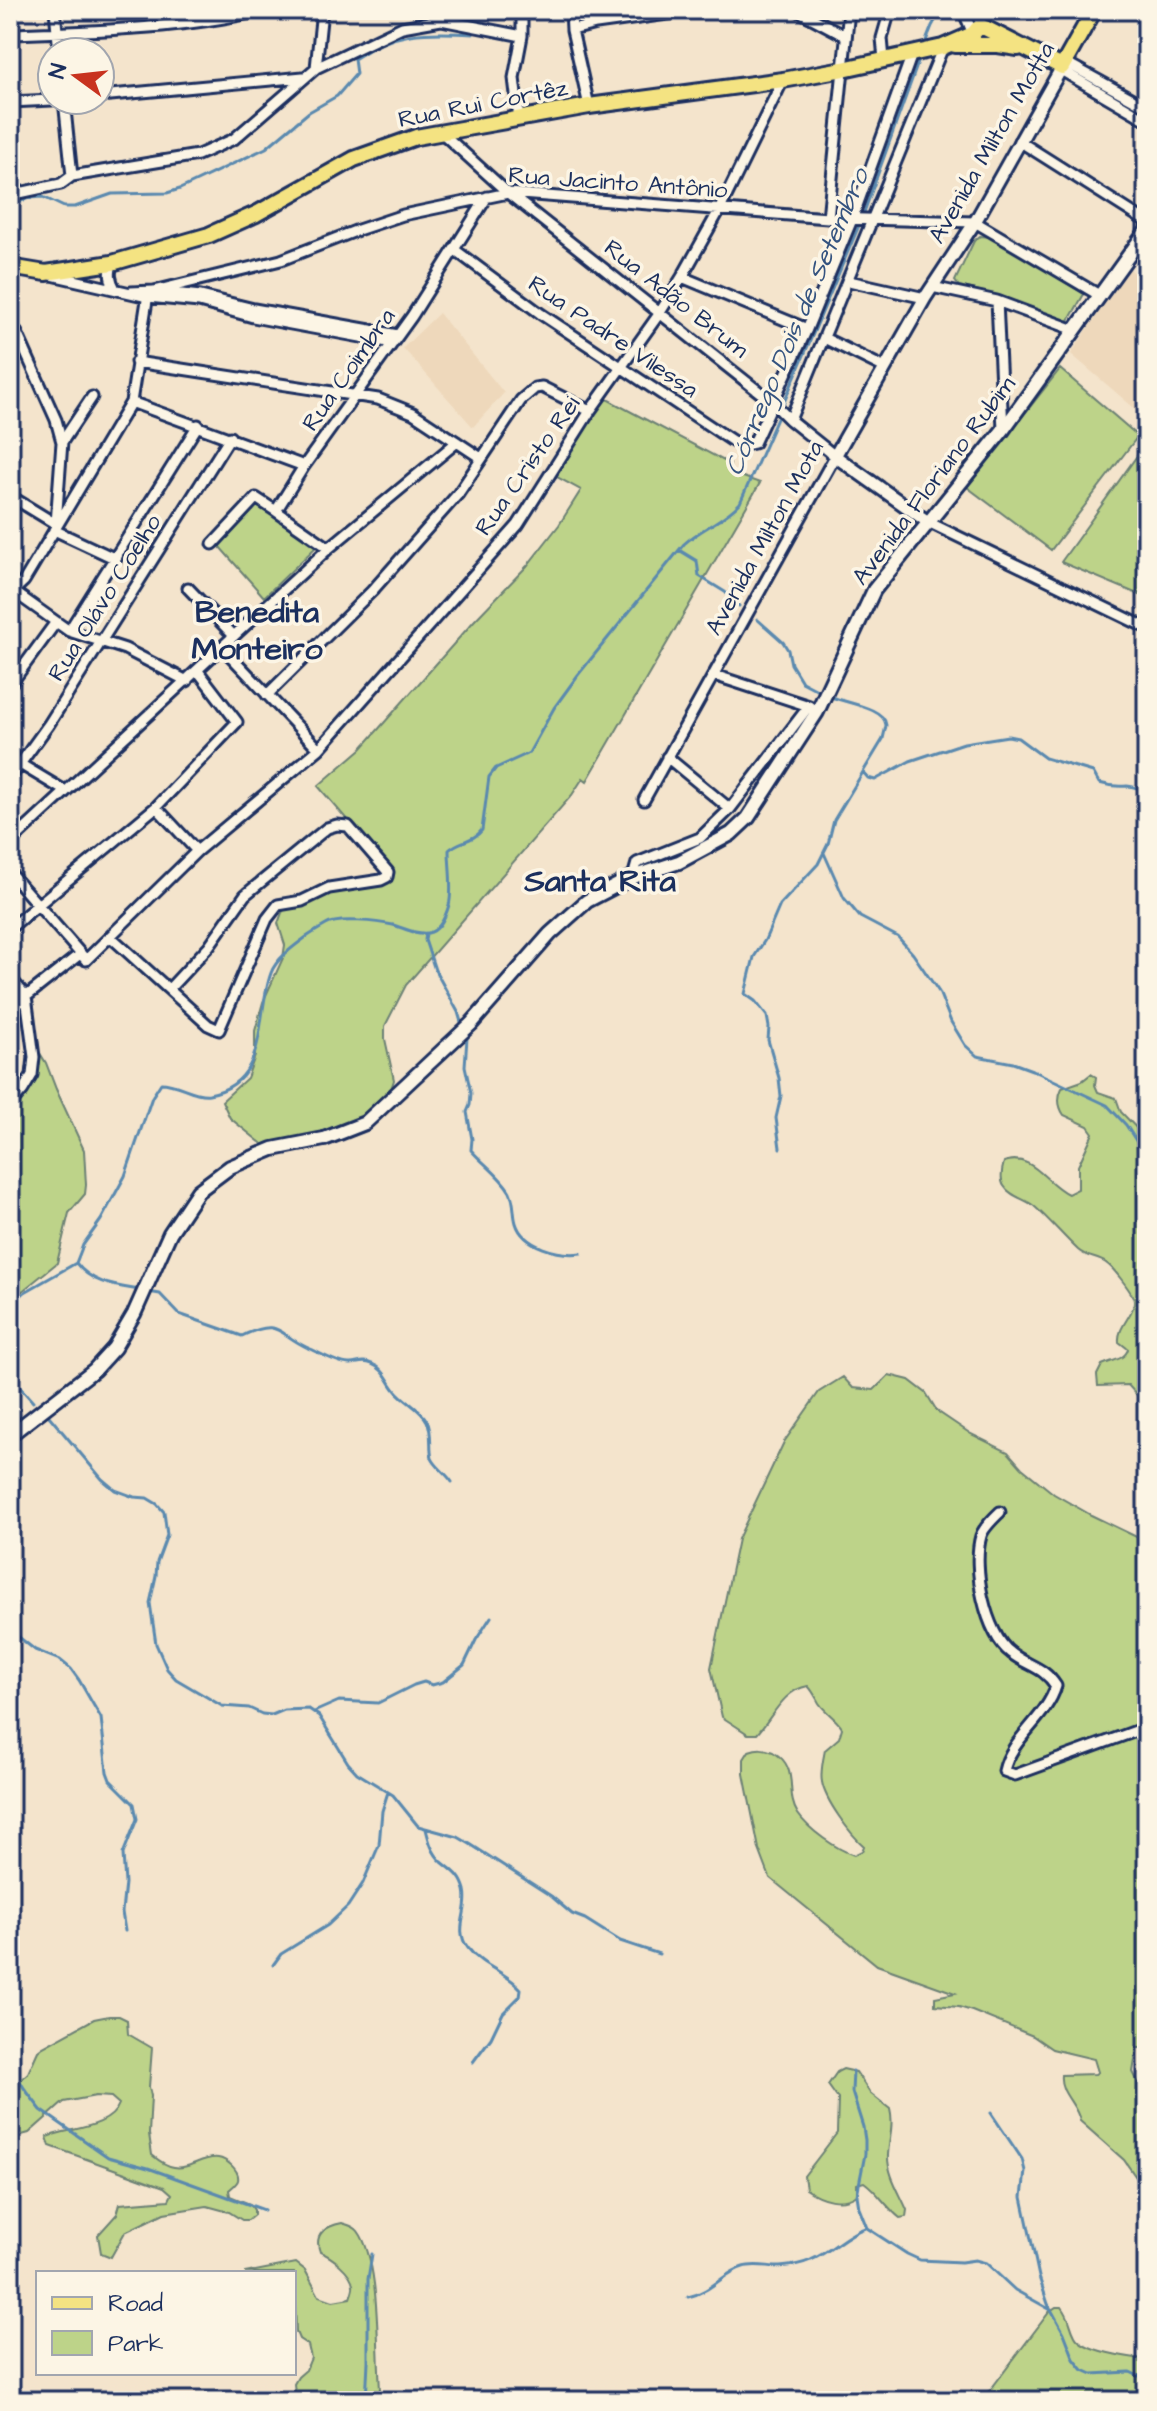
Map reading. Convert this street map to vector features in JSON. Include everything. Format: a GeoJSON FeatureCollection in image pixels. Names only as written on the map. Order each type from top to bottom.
{"type":"FeatureCollection","features":[{"type":"Feature","properties":{"kind":"main road","name":"Avenida Milton Motta"},"geometry":{"type":"LineString","coordinates":[[1063,66],[1094,10]]}},
{"type":"Feature","properties":{"kind":"main road"},"geometry":{"type":"LineString","coordinates":[[981,38],[1002,35],[1063,66]]}},
{"type":"Feature","properties":{"kind":"main road","name":"Rua Rui Cortêz"},"geometry":{"type":"LineString","coordinates":[[10,267],[46,273],[112,263],[229,228],[354,159],[402,141],[589,106],[783,80],[981,38]]}},
{"type":"Feature","properties":{"kind":"main road","name":"Avenida Floriano Rubim"},"geometry":{"type":"LineString","coordinates":[[813,709],[874,590],[1003,430],[1147,230]]}},
{"type":"Feature","properties":{"kind":"main road"},"geometry":{"type":"LineString","coordinates":[[10,1435],[83,1379],[114,1348],[134,1314],[170,1233],[198,1191],[230,1167],[273,1149],[324,1139],[365,1123],[471,1024],[550,934],[587,901],[633,877],[679,862],[731,834],[748,818],[813,709]]}},
{"type":"Feature","properties":{"kind":"street"},"geometry":{"type":"LineString","coordinates":[[55,10],[57,36]]}},
{"type":"Feature","properties":{"kind":"street"},"geometry":{"type":"LineString","coordinates":[[10,34],[115,30],[264,10]]}},
{"type":"Feature","properties":{"kind":"street"},"geometry":{"type":"LineString","coordinates":[[519,119],[514,78],[522,36],[522,10]]}},
{"type":"Feature","properties":{"kind":"street"},"geometry":{"type":"LineString","coordinates":[[571,10],[572,30],[589,106]]}},
{"type":"Feature","properties":{"kind":"street"},"geometry":{"type":"LineString","coordinates":[[596,10],[596,24]]}},
{"type":"Feature","properties":{"kind":"street"},"geometry":{"type":"LineString","coordinates":[[572,30],[696,10]]}},
{"type":"Feature","properties":{"kind":"street"},"geometry":{"type":"LineString","coordinates":[[797,10],[846,36]]}},
{"type":"Feature","properties":{"kind":"street"},"geometry":{"type":"LineString","coordinates":[[828,218],[849,10]]}},
{"type":"Feature","properties":{"kind":"street"},"geometry":{"type":"LineString","coordinates":[[884,60],[882,38],[890,10]]}},
{"type":"Feature","properties":{"kind":"street"},"geometry":{"type":"LineString","coordinates":[[963,10],[981,38]]}},
{"type":"Feature","properties":{"kind":"street"},"geometry":{"type":"LineString","coordinates":[[973,10],[981,38]]}},
{"type":"Feature","properties":{"kind":"street"},"geometry":{"type":"LineString","coordinates":[[316,68],[319,11]]}},
{"type":"Feature","properties":{"kind":"street"},"geometry":{"type":"LineString","coordinates":[[10,195],[61,184],[72,176],[198,155],[234,139],[316,68],[402,27],[441,15],[522,36]]}},
{"type":"Feature","properties":{"kind":"street"},"geometry":{"type":"LineString","coordinates":[[788,418],[849,281],[942,47]]}},
{"type":"Feature","properties":{"kind":"street"},"geometry":{"type":"LineString","coordinates":[[774,404],[855,217],[912,54]]}},
{"type":"Feature","properties":{"kind":"street"},"geometry":{"type":"LineString","coordinates":[[1063,66],[1126,102],[1147,120]]}},
{"type":"Feature","properties":{"kind":"street","name":"Avenida Milton Motta"},"geometry":{"type":"LineString","coordinates":[[929,292],[975,222],[1063,66]]}},
{"type":"Feature","properties":{"kind":"street"},"geometry":{"type":"LineString","coordinates":[[116,95],[303,77]]}},
{"type":"Feature","properties":{"kind":"street","name":"Rua Cristo Rei"},"geometry":{"type":"LineString","coordinates":[[10,1013],[26,996],[111,937],[197,851],[319,749],[518,525],[590,411],[682,277],[720,209],[783,80]]}},
{"type":"Feature","properties":{"kind":"street"},"geometry":{"type":"LineString","coordinates":[[10,102],[36,101]]}},
{"type":"Feature","properties":{"kind":"street"},"geometry":{"type":"LineString","coordinates":[[1126,102],[1147,107]]}},
{"type":"Feature","properties":{"kind":"street"},"geometry":{"type":"LineString","coordinates":[[66,116],[72,176]]}},
{"type":"Feature","properties":{"kind":"street","name":"Rua Adão Brum"},"geometry":{"type":"LineString","coordinates":[[441,132],[508,193],[835,456],[928,522]]}},
{"type":"Feature","properties":{"kind":"street"},"geometry":{"type":"LineString","coordinates":[[1019,141],[1147,222]]}},
{"type":"Feature","properties":{"kind":"street","name":"Rua Jacinto Antônio"},"geometry":{"type":"LineString","coordinates":[[46,273],[115,289],[150,293],[281,260],[403,215],[508,193],[828,218],[975,222]]}},
{"type":"Feature","properties":{"kind":"street","name":"Rua Coimbra"},"geometry":{"type":"LineString","coordinates":[[276,511],[304,466],[396,339],[487,197]]}},
{"type":"Feature","properties":{"kind":"street"},"geometry":{"type":"LineString","coordinates":[[975,222],[1099,295]]}},
{"type":"Feature","properties":{"kind":"street","name":"Rua Padre Vilessa"},"geometry":{"type":"LineString","coordinates":[[455,250],[541,314],[734,442],[745,445],[754,443],[774,404]]}},
{"type":"Feature","properties":{"kind":"street"},"geometry":{"type":"LineString","coordinates":[[112,263],[109,273],[115,289]]}},
{"type":"Feature","properties":{"kind":"street"},"geometry":{"type":"LineString","coordinates":[[682,277],[807,329]]}},
{"type":"Feature","properties":{"kind":"street"},"geometry":{"type":"LineString","coordinates":[[200,299],[202,280]]}},
{"type":"Feature","properties":{"kind":"street"},"geometry":{"type":"LineString","coordinates":[[849,281],[997,301],[1075,330]]}},
{"type":"Feature","properties":{"kind":"street","name":"Avenida Milton Mota"},"geometry":{"type":"LineString","coordinates":[[644,800],[929,292]]}},
{"type":"Feature","properties":{"kind":"street"},"geometry":{"type":"LineString","coordinates":[[187,681],[125,649],[69,631],[11,591],[24,581],[131,402],[150,293],[200,299],[254,313],[396,339]]}},
{"type":"Feature","properties":{"kind":"street"},"geometry":{"type":"LineString","coordinates":[[997,301],[1003,430]]}},
{"type":"Feature","properties":{"kind":"street"},"geometry":{"type":"LineString","coordinates":[[10,325],[17,333],[56,420],[62,442],[55,527]]}},
{"type":"Feature","properties":{"kind":"street"},"geometry":{"type":"LineString","coordinates":[[824,338],[885,368]]}},
{"type":"Feature","properties":{"kind":"street"},"geometry":{"type":"LineString","coordinates":[[136,362],[378,399],[413,413],[481,458]]}},
{"type":"Feature","properties":{"kind":"street"},"geometry":{"type":"LineString","coordinates":[[267,695],[372,591],[458,494],[521,400],[535,388],[542,387],[590,411]]}},
{"type":"Feature","properties":{"kind":"street"},"geometry":{"type":"LineString","coordinates":[[62,442],[92,397]]}},
{"type":"Feature","properties":{"kind":"street"},"geometry":{"type":"LineString","coordinates":[[131,402],[304,466]]}},
{"type":"Feature","properties":{"kind":"street"},"geometry":{"type":"LineString","coordinates":[[69,631],[198,425]]}},
{"type":"Feature","properties":{"kind":"street","name":"Rua Olávo Coelho"},"geometry":{"type":"LineString","coordinates":[[10,778],[102,642],[230,437]]}},
{"type":"Feature","properties":{"kind":"street"},"geometry":{"type":"LineString","coordinates":[[10,843],[329,548],[457,442]]}},
{"type":"Feature","properties":{"kind":"street"},"geometry":{"type":"LineString","coordinates":[[10,496],[55,527],[116,559]]}},
{"type":"Feature","properties":{"kind":"street"},"geometry":{"type":"LineString","coordinates":[[213,544],[256,498],[329,548]]}},
{"type":"Feature","properties":{"kind":"street"},"geometry":{"type":"LineString","coordinates":[[928,522],[1147,628]]}},
{"type":"Feature","properties":{"kind":"street"},"geometry":{"type":"LineString","coordinates":[[188,588],[234,636]]}},
{"type":"Feature","properties":{"kind":"street"},"geometry":{"type":"LineString","coordinates":[[10,685],[56,622]]}},
{"type":"Feature","properties":{"kind":"street"},"geometry":{"type":"LineString","coordinates":[[223,648],[319,749]]}},
{"type":"Feature","properties":{"kind":"street"},"geometry":{"type":"LineString","coordinates":[[10,928],[156,807],[237,722],[198,671]]}},
{"type":"Feature","properties":{"kind":"street"},"geometry":{"type":"LineString","coordinates":[[714,675],[813,709]]}},
{"type":"Feature","properties":{"kind":"street","name":"Avenida Floriano Rubim"},"geometry":{"type":"LineString","coordinates":[[633,877],[637,863],[700,838],[730,809],[813,709]]}},
{"type":"Feature","properties":{"kind":"street"},"geometry":{"type":"LineString","coordinates":[[667,757],[730,809]]}},
{"type":"Feature","properties":{"kind":"street"},"geometry":{"type":"LineString","coordinates":[[10,758],[65,791]]}},
{"type":"Feature","properties":{"kind":"street"},"geometry":{"type":"LineString","coordinates":[[156,807],[197,851]]}},
{"type":"Feature","properties":{"kind":"street"},"geometry":{"type":"LineString","coordinates":[[111,937],[208,1025],[219,1030],[267,919],[278,905],[302,901],[329,888],[381,880],[387,877],[388,872],[348,826],[327,828],[245,895],[209,946],[169,989]]}},
{"type":"Feature","properties":{"kind":"street"},"geometry":{"type":"LineString","coordinates":[[10,873],[83,957]]}},
{"type":"Feature","properties":{"kind":"street"},"geometry":{"type":"LineString","coordinates":[[10,978],[26,996],[34,1057],[32,1075],[10,1105]]}},
{"type":"Feature","properties":{"kind":"street"},"geometry":{"type":"LineString","coordinates":[[1000,1512],[981,1534],[978,1581],[993,1631],[1010,1653],[1047,1673],[1056,1686],[1052,1699],[1007,1758],[1004,1771],[1015,1775],[1147,1727]]}},
{"type":"Feature","properties":{"kind":"shaded area"},"geometry":{"type":"Polygon","coordinates":[[[1129,267],[1147,289],[1147,419],[1071,354],[1129,267]]]}},
{"type":"Feature","properties":{"kind":"shaded area"},"geometry":{"type":"Polygon","coordinates":[[[439,313],[504,393],[473,427],[403,348],[439,313]]]}},
{"type":"Feature","properties":{"kind":"green space"},"geometry":{"type":"Polygon","coordinates":[[[980,236],[991,237],[1084,294],[1068,322],[1000,296],[959,286],[955,281],[974,241],[980,236]]]}},
{"type":"Feature","properties":{"kind":"green space"},"geometry":{"type":"Polygon","coordinates":[[[1060,369],[1138,436],[1051,550],[967,487],[1060,369]]]}},
{"type":"Feature","properties":{"kind":"green space"},"geometry":{"type":"Polygon","coordinates":[[[605,398],[730,464],[729,472],[760,483],[587,781],[583,778],[572,795],[406,985],[385,1026],[394,1080],[389,1095],[363,1120],[271,1151],[230,1118],[222,1101],[247,1078],[255,1056],[255,1031],[263,1002],[283,958],[285,945],[278,923],[283,911],[291,904],[317,893],[388,880],[393,873],[318,786],[361,749],[527,566],[559,525],[581,490],[555,476],[605,398]]]}},
{"type":"Feature","properties":{"kind":"green space"},"geometry":{"type":"Polygon","coordinates":[[[1139,453],[1147,459],[1147,598],[1061,562],[1139,453]]]}},
{"type":"Feature","properties":{"kind":"green space"},"geometry":{"type":"Polygon","coordinates":[[[258,505],[317,546],[264,597],[219,546],[258,505]]]}},
{"type":"Feature","properties":{"kind":"green space"},"geometry":{"type":"Polygon","coordinates":[[[31,1045],[35,1045],[46,1063],[84,1150],[86,1185],[85,1194],[69,1213],[57,1263],[10,1301],[10,1102],[25,1078],[31,1045]]]}},
{"type":"Feature","properties":{"kind":"green space"},"geometry":{"type":"Polygon","coordinates":[[[1091,1074],[1096,1077],[1098,1092],[1116,1098],[1121,1112],[1147,1139],[1147,1397],[1137,1395],[1128,1385],[1098,1386],[1097,1375],[1102,1365],[1121,1358],[1128,1349],[1119,1342],[1119,1336],[1133,1308],[1133,1297],[1128,1289],[1109,1265],[1078,1250],[1034,1206],[1014,1195],[1002,1181],[1004,1162],[1014,1160],[1031,1165],[1068,1194],[1078,1189],[1078,1166],[1093,1133],[1088,1126],[1064,1115],[1059,1099],[1062,1088],[1091,1074]]]}},
{"type":"Feature","properties":{"kind":"green space"},"geometry":{"type":"Polygon","coordinates":[[[889,1375],[909,1380],[926,1393],[937,1411],[971,1434],[1008,1452],[1054,1494],[1147,1542],[1147,2048],[1137,2048],[1133,2072],[1147,2100],[1147,2193],[1124,2160],[1080,2121],[1063,2087],[1061,2075],[1098,2072],[1094,2059],[1052,2049],[1033,2036],[972,2011],[935,2005],[935,1997],[955,1993],[877,1965],[770,1878],[759,1849],[744,1774],[744,1759],[749,1751],[758,1749],[773,1752],[787,1765],[794,1806],[809,1826],[831,1844],[854,1855],[864,1846],[839,1816],[824,1789],[821,1775],[825,1750],[839,1738],[842,1728],[821,1706],[808,1686],[785,1698],[757,1734],[748,1734],[722,1717],[711,1668],[738,1539],[784,1442],[819,1392],[843,1377],[853,1388],[874,1390],[889,1375]]]}},
{"type":"Feature","properties":{"kind":"green space"},"geometry":{"type":"Polygon","coordinates":[[[109,2016],[127,2020],[128,2034],[152,2048],[149,2134],[152,2155],[174,2167],[185,2167],[212,2158],[228,2163],[238,2176],[237,2183],[229,2190],[230,2196],[250,2204],[254,2215],[248,2220],[207,2206],[164,2213],[125,2232],[111,2257],[101,2253],[98,2235],[117,2214],[120,2204],[169,2200],[172,2194],[164,2187],[50,2146],[47,2137],[98,2123],[114,2112],[119,2104],[111,2097],[96,2096],[64,2102],[29,2133],[10,2133],[10,2089],[28,2073],[38,2051],[94,2019],[109,2016]]]}},
{"type":"Feature","properties":{"kind":"green space"},"geometry":{"type":"Polygon","coordinates":[[[843,2069],[856,2072],[870,2093],[890,2109],[888,2162],[907,2210],[906,2217],[900,2218],[864,2182],[857,2184],[857,2195],[838,2201],[806,2189],[804,2176],[837,2133],[838,2099],[828,2085],[843,2069]]]}},
{"type":"Feature","properties":{"kind":"green space"},"geometry":{"type":"Polygon","coordinates":[[[342,2223],[353,2227],[366,2246],[375,2288],[381,2401],[296,2401],[294,2384],[311,2358],[308,2345],[299,2339],[296,2332],[296,2271],[255,2271],[296,2263],[305,2270],[319,2296],[333,2301],[350,2298],[353,2286],[349,2275],[320,2252],[318,2246],[322,2232],[342,2223]]]}},
{"type":"Feature","properties":{"kind":"green space"},"geometry":{"type":"Polygon","coordinates":[[[1056,2307],[1062,2307],[1075,2336],[1087,2346],[1147,2359],[1147,2401],[982,2401],[1056,2307]]]}},
{"type":"Feature","properties":{"kind":"waterway","name":"Córrego Dois de Setembro"},"geometry":{"type":"LineString","coordinates":[[924,46],[941,10]]}},
{"type":"Feature","properties":{"kind":"waterway"},"geometry":{"type":"LineString","coordinates":[[10,205],[43,197],[64,207],[75,207],[112,194],[167,193],[180,189],[266,148],[309,112],[337,96],[356,74],[354,59],[369,50],[411,35],[473,34]]}},
{"type":"Feature","properties":{"kind":"waterway","name":"Córrego Dois de Setembro"},"geometry":{"type":"LineString","coordinates":[[863,215],[920,57]]}},
{"type":"Feature","properties":{"kind":"waterway","name":"Córrego Dois de Setembro"},"geometry":{"type":"LineString","coordinates":[[782,407],[860,223]]}},
{"type":"Feature","properties":{"kind":"waterway","name":"Córrego Dois de Setembro"},"geometry":{"type":"LineString","coordinates":[[10,1306],[25,1292],[76,1263],[83,1245],[125,1176],[152,1097],[161,1083],[209,1094],[229,1087],[242,1076],[257,1046],[271,973],[286,953],[316,931],[339,921],[387,924],[424,933],[432,932],[439,926],[450,899],[449,850],[482,830],[489,777],[496,768],[529,753],[554,708],[578,675],[684,544],[740,503],[779,414]]}},
{"type":"Feature","properties":{"kind":"waterway"},"geometry":{"type":"LineString","coordinates":[[679,550],[697,561],[699,576],[725,592],[739,606]]}},
{"type":"Feature","properties":{"kind":"waterway"},"geometry":{"type":"LineString","coordinates":[[757,619],[783,642],[802,682],[819,691]]}},
{"type":"Feature","properties":{"kind":"waterway"},"geometry":{"type":"LineString","coordinates":[[780,1148],[776,1118],[781,1096],[768,1040],[767,1016],[745,994],[754,957],[780,905],[818,864],[828,844],[834,820],[883,739],[886,726],[884,719],[872,710],[832,697]]}},
{"type":"Feature","properties":{"kind":"waterway"},"geometry":{"type":"LineString","coordinates":[[863,772],[875,780],[910,761],[964,743],[1008,736],[1018,738],[1045,758],[1093,772],[1099,783],[1147,789]]}},
{"type":"Feature","properties":{"kind":"waterway"},"geometry":{"type":"LineString","coordinates":[[824,853],[844,898],[860,917],[898,937],[913,954],[939,992],[951,1022],[965,1045],[977,1056],[1032,1070],[1107,1105],[1126,1125],[1147,1158]]}},
{"type":"Feature","properties":{"kind":"waterway"},"geometry":{"type":"LineString","coordinates":[[426,933],[425,940],[435,970],[461,1022]]}},
{"type":"Feature","properties":{"kind":"waterway"},"geometry":{"type":"LineString","coordinates":[[467,1038],[465,1066],[471,1093],[467,1112],[471,1150],[510,1192],[516,1223],[526,1238],[553,1251],[581,1253]]}},
{"type":"Feature","properties":{"kind":"waterway"},"geometry":{"type":"LineString","coordinates":[[76,1263],[97,1280],[140,1290]]}},
{"type":"Feature","properties":{"kind":"waterway"},"geometry":{"type":"LineString","coordinates":[[148,1292],[160,1294],[179,1314],[242,1336],[271,1328],[339,1362],[365,1362],[376,1366],[427,1421],[432,1458],[452,1482]]}},
{"type":"Feature","properties":{"kind":"waterway"},"geometry":{"type":"LineString","coordinates":[[10,1376],[33,1402]]}},
{"type":"Feature","properties":{"kind":"waterway"},"geometry":{"type":"LineString","coordinates":[[49,1416],[115,1490],[147,1498],[164,1512],[167,1535],[157,1562],[150,1603],[156,1644],[167,1669],[176,1679],[222,1706],[249,1708],[272,1715],[284,1710],[309,1709],[319,1716],[357,1773],[393,1795],[418,1826],[458,1837],[551,1896],[572,1914],[620,1941],[659,1954]]}},
{"type":"Feature","properties":{"kind":"waterway"},"geometry":{"type":"LineString","coordinates":[[314,1712],[339,1701],[378,1703],[414,1685],[443,1682],[464,1665],[491,1617]]}},
{"type":"Feature","properties":{"kind":"waterway"},"geometry":{"type":"LineString","coordinates":[[10,1630],[35,1650],[60,1660],[79,1680],[101,1718],[110,1780],[134,1804],[137,1819],[123,1854],[125,1883],[122,1912],[125,1931]]}},
{"type":"Feature","properties":{"kind":"waterway"},"geometry":{"type":"LineString","coordinates":[[273,1965],[281,1954],[328,1925],[348,1906],[363,1883],[379,1845],[382,1811],[388,1792]]}},
{"type":"Feature","properties":{"kind":"waterway"},"geometry":{"type":"LineString","coordinates":[[426,1829],[436,1855],[456,1874],[465,1890],[462,1934],[468,1948],[521,1989],[520,1996],[503,2013],[491,2038],[473,2062]]}},
{"type":"Feature","properties":{"kind":"waterway"},"geometry":{"type":"LineString","coordinates":[[10,2064],[41,2110],[108,2157],[148,2168],[264,2210]]}},
{"type":"Feature","properties":{"kind":"waterway"},"geometry":{"type":"LineString","coordinates":[[853,2071],[852,2092],[865,2140],[857,2195],[867,2228],[920,2260],[975,2260],[986,2263],[1015,2290],[1051,2310]]}},
{"type":"Feature","properties":{"kind":"waterway"},"geometry":{"type":"LineString","coordinates":[[991,2113],[1022,2159],[1025,2171],[1022,2197],[1039,2277],[1074,2359],[1083,2370],[1092,2374],[1130,2372],[1147,2380]]}},
{"type":"Feature","properties":{"kind":"waterway"},"geometry":{"type":"LineString","coordinates":[[688,2297],[743,2267],[780,2267],[808,2261],[865,2228]]}},
{"type":"Feature","properties":{"kind":"waterway"},"geometry":{"type":"LineString","coordinates":[[366,2401],[368,2279],[372,2254]]}},
{"type":"Feature","properties":{"kind":"district","name":"Benedita Monteiro"},"geometry":{"type":"Point","coordinates":[257,630]}},
{"type":"Feature","properties":{"kind":"district","name":"Santa Rita"},"geometry":{"type":"Point","coordinates":[600,881]}}]}
